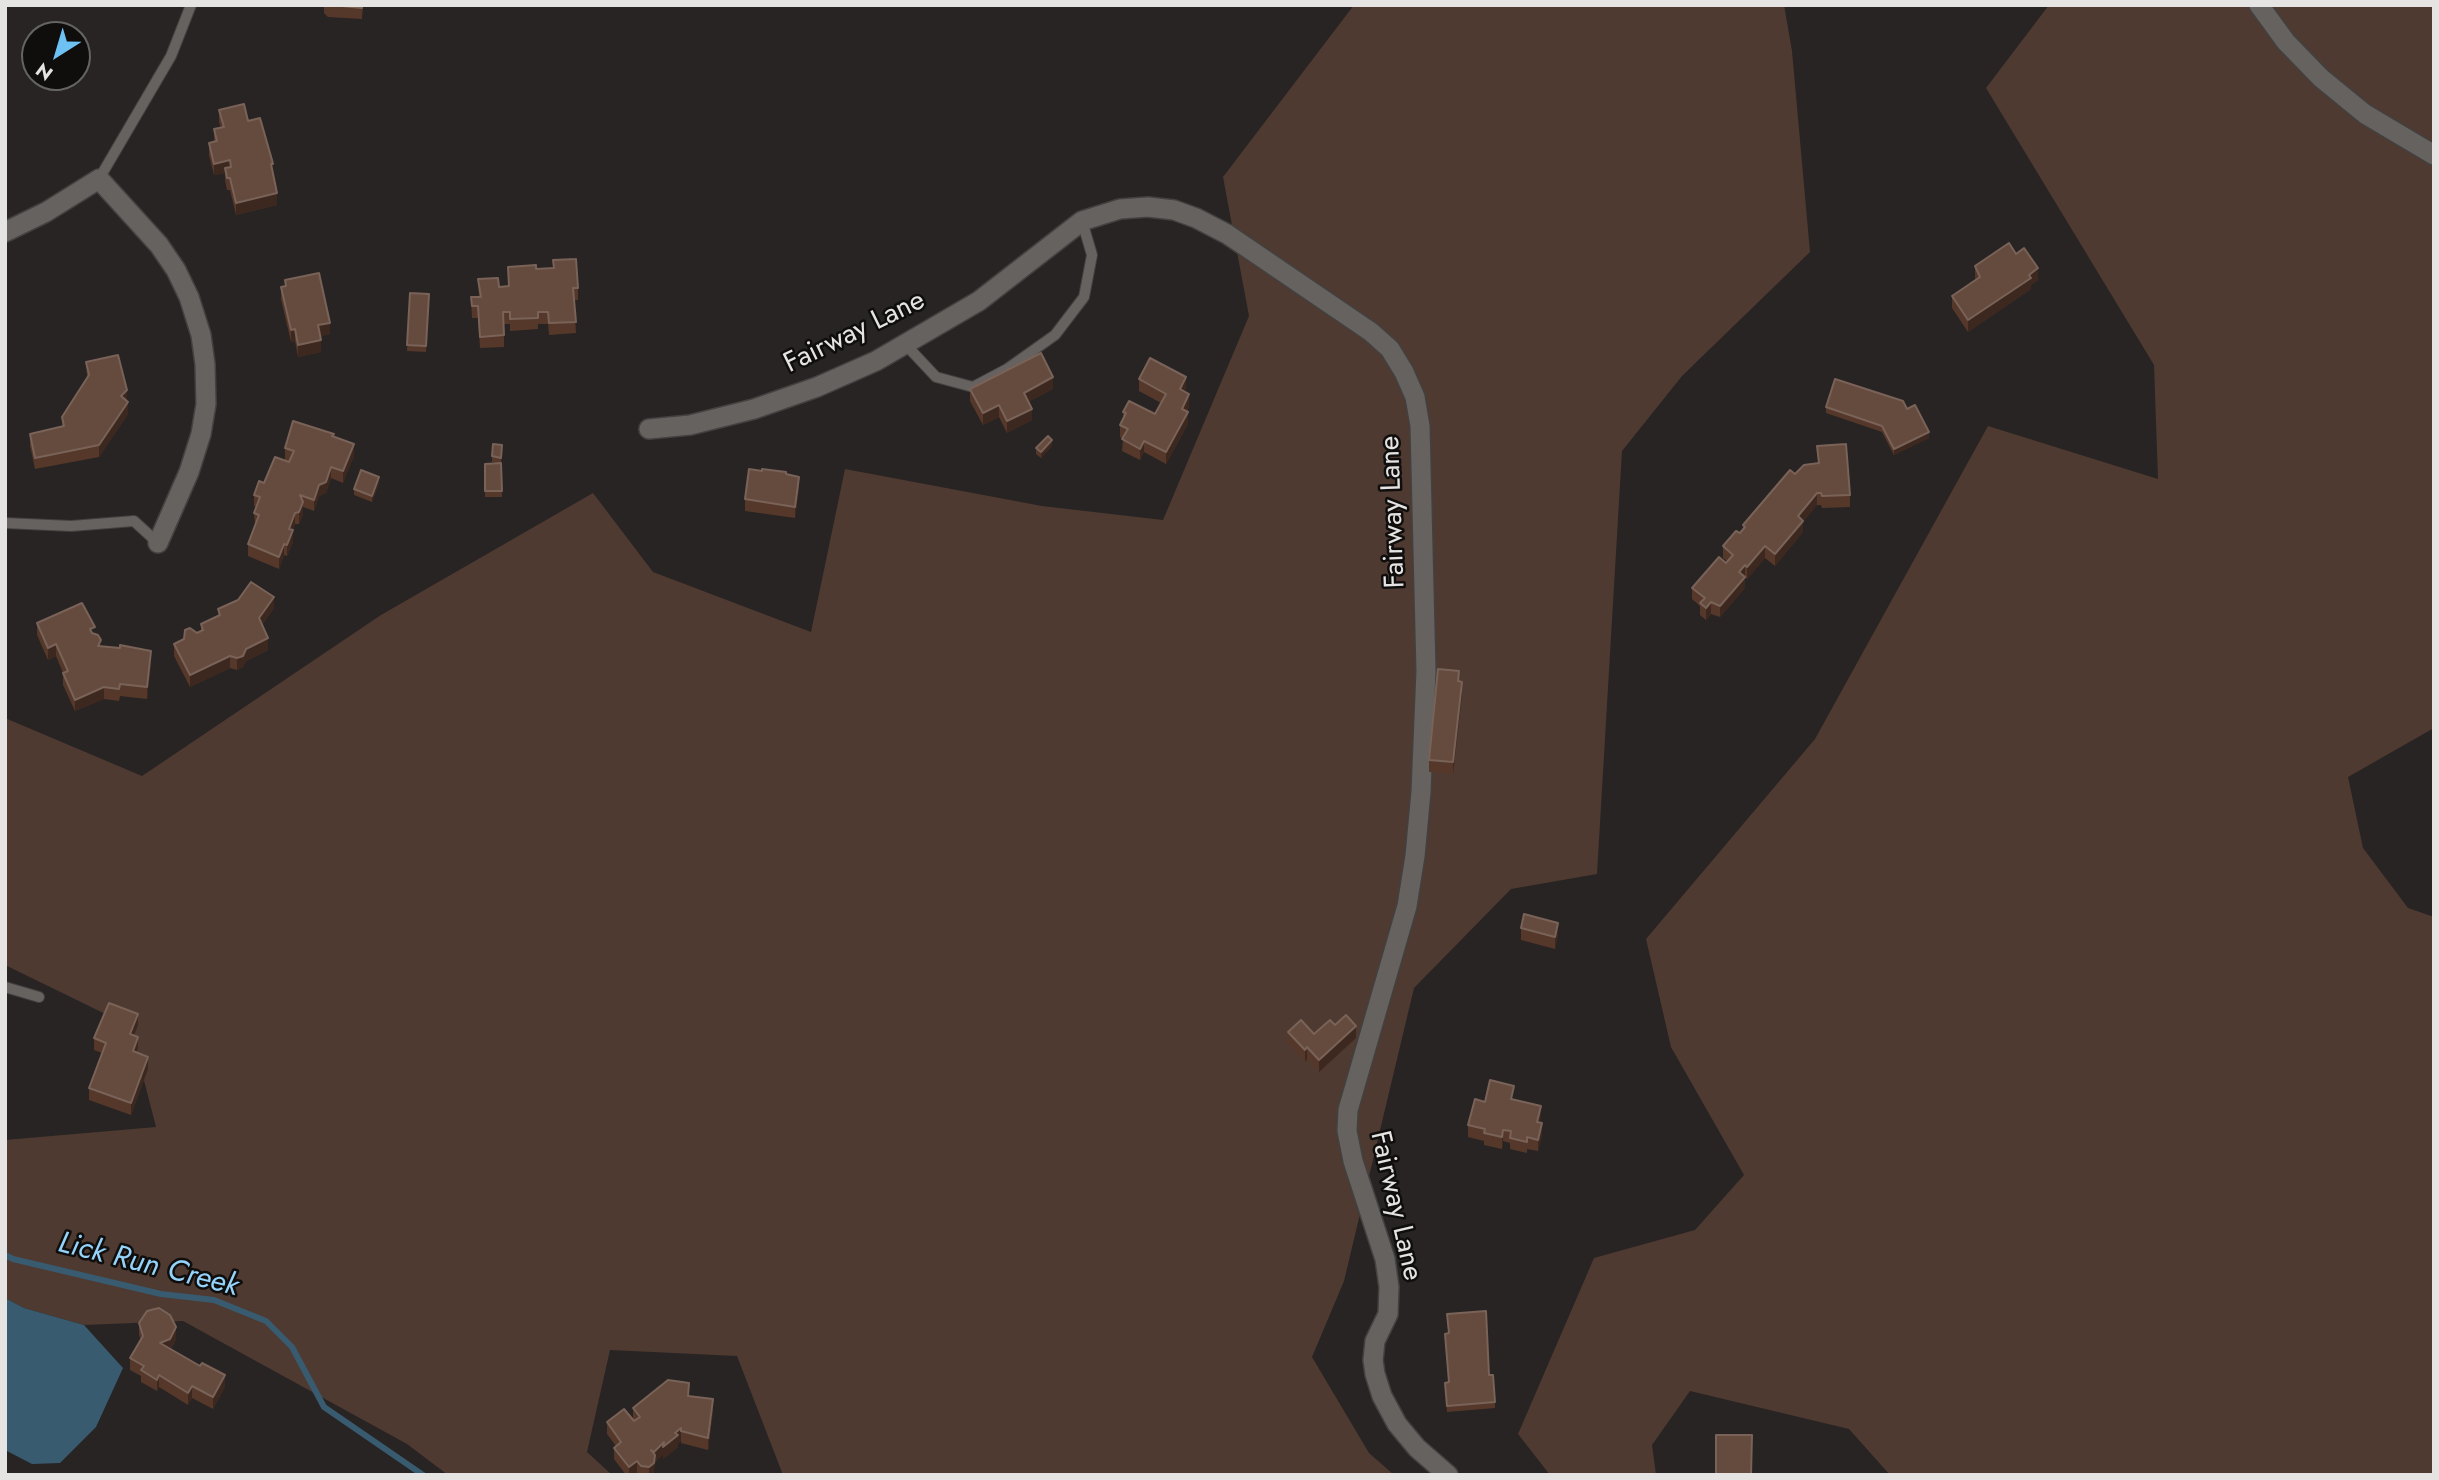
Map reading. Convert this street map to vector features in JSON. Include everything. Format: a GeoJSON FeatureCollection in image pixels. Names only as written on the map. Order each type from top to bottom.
{"type":"FeatureCollection","features":[{"type":"Feature","properties":{"kind":"street"},"geometry":{"type":"LineString","coordinates":[[2259,5],[2286,41],[2320,78],[2365,114],[2434,155]]}},
{"type":"Feature","properties":{"kind":"street"},"geometry":{"type":"LineString","coordinates":[[5,232],[46,212],[99,180],[159,245],[176,270],[189,297],[201,335],[205,365],[205,404],[201,434],[189,472],[158,543]]}},
{"type":"Feature","properties":{"kind":"street","name":"Fairway Lane"},"geometry":{"type":"LineString","coordinates":[[649,429],[690,425],[754,409],[817,387],[876,361],[979,301],[1082,221],[1120,209],[1148,207],[1185,214],[1227,234],[1371,332],[1390,349],[1415,397],[1420,426],[1426,671],[1421,792],[1407,906],[1348,1110],[1347,1130],[1353,1161],[1385,1259],[1389,1287],[1388,1314],[1375,1341],[1375,1374],[1382,1396],[1397,1424],[1417,1448],[1448,1475]]}},
{"type":"Feature","properties":{"kind":"lane"},"geometry":{"type":"LineString","coordinates":[[99,180],[171,56],[191,5]]}},
{"type":"Feature","properties":{"kind":"lane"},"geometry":{"type":"LineString","coordinates":[[906,345],[936,377],[973,387],[1007,369],[1055,335],[1084,297],[1092,255],[1082,221]]}},
{"type":"Feature","properties":{"kind":"lane"},"geometry":{"type":"LineString","coordinates":[[5,523],[71,526],[134,521],[158,543]]}},
{"type":"Feature","properties":{"kind":"lane"},"geometry":{"type":"LineString","coordinates":[[5,987],[39,997]]}},
{"type":"Feature","properties":{"kind":"shaded area"},"geometry":{"type":"Polygon","coordinates":[[[1354,5],[1784,5],[1792,51],[1810,252],[1682,376],[1622,451],[1597,874],[1511,889],[1414,988],[1344,1281],[1312,1357],[1369,1453],[1394,1475],[783,1475],[737,1356],[610,1350],[587,1452],[612,1475],[448,1475],[407,1444],[183,1321],[84,1325],[24,1308],[5,1298],[5,1140],[156,1127],[130,1026],[5,965],[5,718],[142,776],[381,615],[593,493],[653,572],[811,632],[845,469],[1042,506],[1163,520],[1249,316],[1223,177],[1354,5]]]}},
{"type":"Feature","properties":{"kind":"shaded area"},"geometry":{"type":"Polygon","coordinates":[[[2049,5],[2434,5],[2434,728],[2348,777],[2363,848],[2408,908],[2434,917],[2434,1475],[1890,1475],[1849,1429],[1690,1391],[1652,1445],[1656,1475],[1550,1475],[1518,1434],[1594,1258],[1695,1230],[1744,1175],[1671,1047],[1646,939],[1815,739],[1988,426],[2158,479],[2154,365],[1986,88],[2049,5]]]}},
{"type":"Feature","properties":{"kind":"water"},"geometry":{"type":"Polygon","coordinates":[[[5,1298],[24,1308],[84,1325],[123,1368],[96,1427],[60,1463],[32,1464],[5,1450],[5,1298]]]}},
{"type":"Feature","properties":{"kind":"building"},"geometry":{"type":"Polygon","coordinates":[[[332,5],[362,5],[362,8],[332,5]]]}},
{"type":"Feature","properties":{"kind":"building"},"geometry":{"type":"Polygon","coordinates":[[[244,104],[248,121],[260,118],[273,164],[277,193],[236,203],[225,168],[231,167],[230,160],[214,164],[209,143],[217,141],[214,129],[224,127],[219,110],[244,104]]]}},
{"type":"Feature","properties":{"kind":"building"},"geometry":{"type":"Polygon","coordinates":[[[2009,243],[2016,254],[2024,248],[2038,268],[2029,275],[2031,278],[1968,320],[1952,296],[1980,277],[1975,266],[2009,243]]]}},
{"type":"Feature","properties":{"kind":"building"},"geometry":{"type":"Polygon","coordinates":[[[576,259],[578,288],[573,288],[576,322],[549,323],[548,312],[538,312],[538,318],[510,319],[510,312],[503,312],[504,335],[480,337],[478,306],[472,306],[471,297],[481,297],[478,279],[498,278],[499,287],[509,286],[508,267],[536,265],[536,269],[554,268],[553,260],[576,259]]]}},
{"type":"Feature","properties":{"kind":"building"},"geometry":{"type":"Polygon","coordinates":[[[319,273],[330,323],[318,325],[321,340],[298,345],[295,329],[291,330],[281,287],[286,286],[285,280],[319,273]]]}},
{"type":"Feature","properties":{"kind":"building"},"geometry":{"type":"Polygon","coordinates":[[[410,293],[429,294],[426,346],[407,345],[410,293]]]}},
{"type":"Feature","properties":{"kind":"building"},"geometry":{"type":"Polygon","coordinates":[[[1041,353],[1053,377],[1024,393],[1032,409],[1007,421],[999,405],[983,413],[970,389],[1041,353]]]}},
{"type":"Feature","properties":{"kind":"building"},"geometry":{"type":"Polygon","coordinates":[[[118,355],[127,390],[121,396],[128,402],[99,445],[35,458],[30,434],[64,426],[62,417],[89,375],[86,362],[118,355]]]}},
{"type":"Feature","properties":{"kind":"building"},"geometry":{"type":"Polygon","coordinates":[[[1150,358],[1186,377],[1180,389],[1189,394],[1182,409],[1188,412],[1166,452],[1144,441],[1140,449],[1122,439],[1128,429],[1120,425],[1129,401],[1155,414],[1166,394],[1139,379],[1150,358]]]}},
{"type":"Feature","properties":{"kind":"building"},"geometry":{"type":"Polygon","coordinates":[[[1835,379],[1903,401],[1907,409],[1915,405],[1929,432],[1894,449],[1882,426],[1826,407],[1835,379]]]}},
{"type":"Feature","properties":{"kind":"building"},"geometry":{"type":"Polygon","coordinates":[[[293,421],[334,434],[332,436],[354,444],[343,471],[331,467],[326,482],[319,485],[314,500],[300,495],[303,502],[299,512],[295,513],[289,529],[293,530],[279,557],[248,544],[259,515],[254,513],[260,497],[254,495],[259,481],[264,483],[275,457],[289,462],[294,451],[285,448],[293,421]]]}},
{"type":"Feature","properties":{"kind":"building"},"geometry":{"type":"Polygon","coordinates":[[[1048,436],[1052,440],[1041,452],[1036,448],[1048,436]]]}},
{"type":"Feature","properties":{"kind":"building"},"geometry":{"type":"Polygon","coordinates":[[[493,444],[502,445],[501,458],[492,456],[493,444]]]}},
{"type":"Feature","properties":{"kind":"building"},"geometry":{"type":"Polygon","coordinates":[[[1846,444],[1850,495],[1822,496],[1817,493],[1798,516],[1803,521],[1775,554],[1765,546],[1747,567],[1745,565],[1739,572],[1745,577],[1720,606],[1711,602],[1706,608],[1700,603],[1705,598],[1692,588],[1719,557],[1726,563],[1733,555],[1723,546],[1736,531],[1740,533],[1745,527],[1743,525],[1790,470],[1795,474],[1804,465],[1819,463],[1817,446],[1846,444]]]}},
{"type":"Feature","properties":{"kind":"building"},"geometry":{"type":"Polygon","coordinates":[[[501,463],[502,491],[485,491],[485,464],[501,463]]]}},
{"type":"Feature","properties":{"kind":"building"},"geometry":{"type":"Polygon","coordinates":[[[749,469],[786,472],[799,477],[795,507],[745,499],[749,469]]]}},
{"type":"Feature","properties":{"kind":"building"},"geometry":{"type":"Polygon","coordinates":[[[361,470],[379,477],[372,496],[354,489],[361,470]]]}},
{"type":"Feature","properties":{"kind":"building"},"geometry":{"type":"Polygon","coordinates":[[[251,582],[274,597],[259,618],[268,638],[246,649],[243,656],[230,656],[190,675],[174,644],[184,639],[185,630],[190,628],[197,633],[203,630],[201,624],[220,615],[218,609],[238,600],[251,582]]]}},
{"type":"Feature","properties":{"kind":"building"},"geometry":{"type":"Polygon","coordinates":[[[82,603],[95,627],[90,629],[92,633],[98,635],[101,640],[98,646],[120,648],[120,645],[151,651],[147,687],[120,684],[119,689],[104,687],[75,700],[63,673],[68,671],[56,644],[48,648],[37,623],[82,603]]]}},
{"type":"Feature","properties":{"kind":"building"},"geometry":{"type":"Polygon","coordinates":[[[1438,669],[1459,671],[1458,681],[1462,682],[1453,762],[1429,760],[1438,669]]]}},
{"type":"Feature","properties":{"kind":"building"},"geometry":{"type":"Polygon","coordinates":[[[1524,914],[1558,923],[1555,937],[1521,928],[1524,914]]]}},
{"type":"Feature","properties":{"kind":"building"},"geometry":{"type":"Polygon","coordinates":[[[109,1003],[138,1014],[130,1034],[138,1037],[133,1051],[148,1057],[131,1103],[89,1088],[106,1043],[94,1038],[109,1003]]]}},
{"type":"Feature","properties":{"kind":"building"},"geometry":{"type":"Polygon","coordinates":[[[1346,1015],[1356,1026],[1319,1060],[1288,1032],[1301,1020],[1314,1034],[1330,1020],[1335,1025],[1346,1015]]]}},
{"type":"Feature","properties":{"kind":"building"},"geometry":{"type":"Polygon","coordinates":[[[1490,1080],[1514,1086],[1511,1099],[1541,1106],[1537,1122],[1542,1123],[1538,1140],[1527,1137],[1527,1142],[1510,1138],[1511,1131],[1503,1130],[1502,1137],[1484,1133],[1485,1129],[1468,1125],[1475,1099],[1485,1102],[1490,1080]]]}},
{"type":"Feature","properties":{"kind":"building"},"geometry":{"type":"Polygon","coordinates":[[[159,1308],[170,1315],[176,1327],[170,1339],[160,1343],[200,1366],[202,1363],[225,1375],[213,1397],[192,1386],[188,1393],[159,1375],[157,1380],[141,1370],[144,1366],[130,1358],[143,1336],[139,1323],[147,1311],[159,1308]]]}},
{"type":"Feature","properties":{"kind":"building"},"geometry":{"type":"Polygon","coordinates":[[[1486,1311],[1489,1375],[1493,1375],[1495,1402],[1447,1406],[1447,1314],[1486,1311]]]}},
{"type":"Feature","properties":{"kind":"building"},"geometry":{"type":"Polygon","coordinates":[[[668,1380],[689,1383],[688,1396],[713,1399],[708,1438],[681,1431],[681,1428],[675,1433],[678,1435],[663,1447],[664,1442],[654,1452],[651,1450],[655,1455],[654,1463],[649,1467],[641,1466],[637,1461],[629,1467],[614,1448],[621,1442],[607,1422],[624,1409],[634,1421],[640,1417],[633,1408],[668,1380]]]}},
{"type":"Feature","properties":{"kind":"building"},"geometry":{"type":"Polygon","coordinates":[[[1716,1435],[1752,1435],[1751,1475],[1716,1475],[1716,1435]]]}},
{"type":"Feature","properties":{"kind":"waterway","name":"Lick Run Creek"},"geometry":{"type":"LineString","coordinates":[[5,1255],[161,1294],[214,1300],[266,1321],[292,1347],[324,1407],[423,1475]]}}]}
